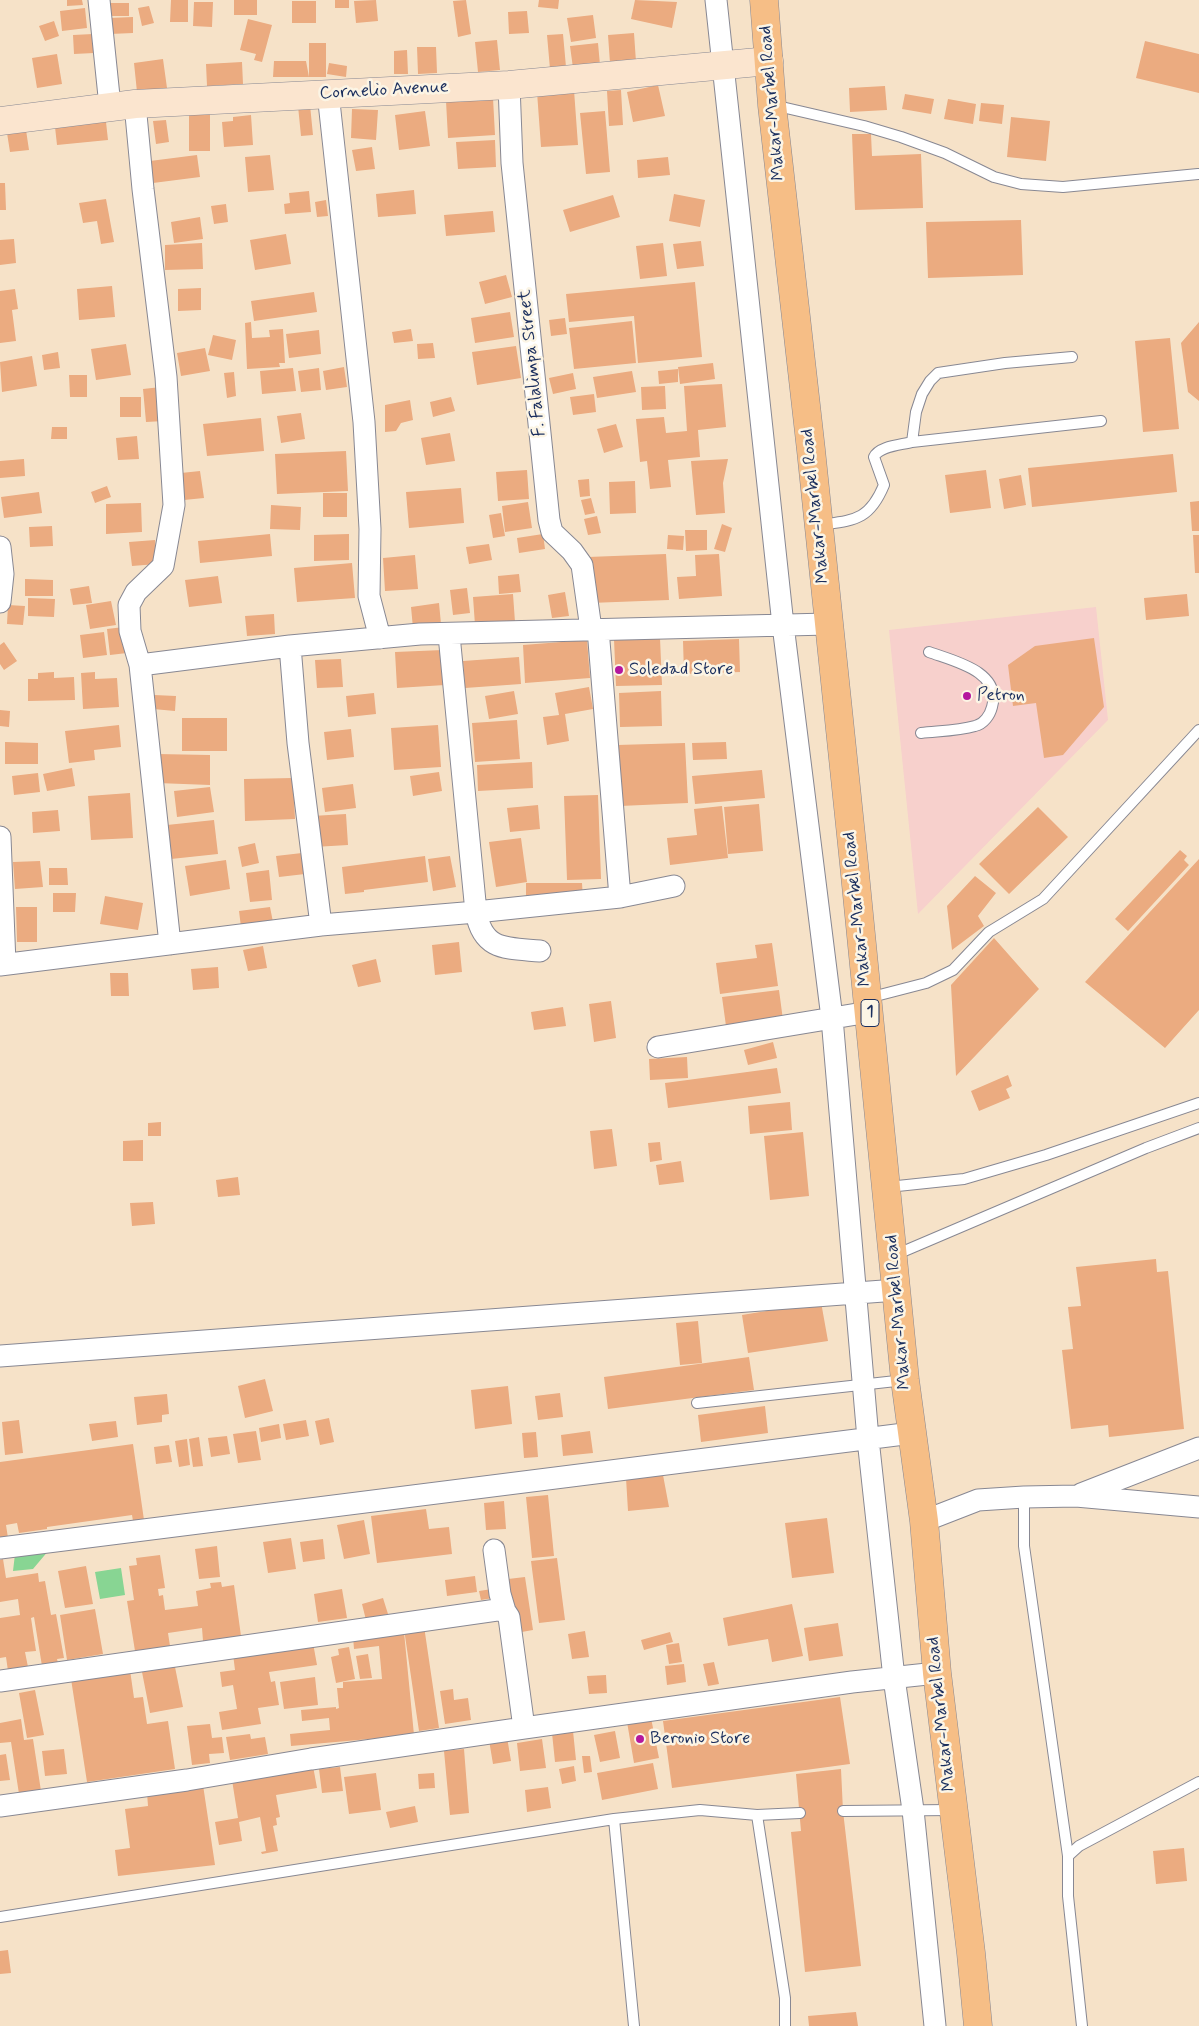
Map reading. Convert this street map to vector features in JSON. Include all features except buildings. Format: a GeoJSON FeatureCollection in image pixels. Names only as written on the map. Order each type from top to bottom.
{"type":"FeatureCollection","features":[{"type":"Feature","properties":{"kind":"main road","name":"Makar-Marbel Road"},"geometry":{"type":"LineString","coordinates":[[764,0],[772,105],[818,525],[894,1255],[905,1380],[924,1522],[937,1673],[978,2026]]}},
{"type":"Feature","properties":{"kind":"street"},"geometry":{"type":"LineString","coordinates":[[100,0],[122,105],[143,189],[166,377],[174,505],[163,566],[136,592],[129,605],[130,631],[140,665],[170,944]]}},
{"type":"Feature","properties":{"kind":"street"},"geometry":{"type":"LineString","coordinates":[[716,0],[783,625],[832,1018],[868,1439],[894,1678],[912,1810],[935,2026]]}},
{"type":"Feature","properties":{"kind":"street","name":"Cornelio Avenue"},"geometry":{"type":"LineString","coordinates":[[0,121],[122,105],[509,85],[769,61]]}},
{"type":"Feature","properties":{"kind":"street","name":"F. Falalimpa Street"},"geometry":{"type":"LineString","coordinates":[[509,85],[512,163],[549,520],[552,532],[572,551],[582,565],[594,629],[620,897]]}},
{"type":"Feature","properties":{"kind":"street"},"geometry":{"type":"LineString","coordinates":[[328,93],[364,422],[370,530],[369,596],[380,638]]}},
{"type":"Feature","properties":{"kind":"street"},"geometry":{"type":"LineString","coordinates":[[0,547],[3,574],[0,602]]}},
{"type":"Feature","properties":{"kind":"street"},"geometry":{"type":"LineString","coordinates":[[140,665],[290,646],[420,634],[449,635],[594,629],[828,624]]}},
{"type":"Feature","properties":{"kind":"street"},"geometry":{"type":"LineString","coordinates":[[449,635],[476,912],[479,925],[484,935],[494,943],[508,948],[540,951]]}},
{"type":"Feature","properties":{"kind":"street"},"geometry":{"type":"LineString","coordinates":[[290,646],[298,743],[321,925]]}},
{"type":"Feature","properties":{"kind":"street"},"geometry":{"type":"LineString","coordinates":[[0,837],[3,964],[321,925],[476,912],[620,897],[674,886]]}},
{"type":"Feature","properties":{"kind":"street"},"geometry":{"type":"LineString","coordinates":[[658,1047],[832,1018],[868,1005]]}},
{"type":"Feature","properties":{"kind":"street"},"geometry":{"type":"LineString","coordinates":[[0,1356],[897,1290]]}},
{"type":"Feature","properties":{"kind":"street"},"geometry":{"type":"LineString","coordinates":[[0,1548],[912,1433]]}},
{"type":"Feature","properties":{"kind":"street"},"geometry":{"type":"LineString","coordinates":[[1076,1496],[1199,1448]]}},
{"type":"Feature","properties":{"kind":"street"},"geometry":{"type":"LineString","coordinates":[[924,1522],[978,1500],[1024,1497],[1076,1496],[1199,1507]]}},
{"type":"Feature","properties":{"kind":"street"},"geometry":{"type":"LineString","coordinates":[[494,1550],[500,1594],[505,1611],[509,1617],[524,1728]]}},
{"type":"Feature","properties":{"kind":"street"},"geometry":{"type":"LineString","coordinates":[[0,1681],[497,1610],[505,1611]]}},
{"type":"Feature","properties":{"kind":"street"},"geometry":{"type":"LineString","coordinates":[[0,1806],[187,1780],[311,1759],[524,1728],[937,1673]]}},
{"type":"Feature","properties":{"kind":"lane"},"geometry":{"type":"LineString","coordinates":[[772,105],[864,126],[901,137],[945,153],[994,177],[1021,184],[1062,188],[1198,174]]}},
{"type":"Feature","properties":{"kind":"lane"},"geometry":{"type":"LineString","coordinates":[[912,442],[916,412],[922,394],[930,381],[938,373],[1004,362],[1072,357]]}},
{"type":"Feature","properties":{"kind":"lane"},"geometry":{"type":"LineString","coordinates":[[818,525],[848,521],[862,515],[873,507],[884,485],[874,457],[876,452],[912,442],[1101,421]]}},
{"type":"Feature","properties":{"kind":"lane"},"geometry":{"type":"LineString","coordinates":[[921,733],[977,726],[989,715],[993,700],[990,685],[981,673],[929,652]]}},
{"type":"Feature","properties":{"kind":"lane"},"geometry":{"type":"LineString","coordinates":[[868,1005],[926,983],[952,970],[988,932],[1043,899],[1199,730]]}},
{"type":"Feature","properties":{"kind":"lane"},"geometry":{"type":"LineString","coordinates":[[887,1187],[964,1179],[1046,1155],[1199,1103]]}},
{"type":"Feature","properties":{"kind":"lane"},"geometry":{"type":"LineString","coordinates":[[894,1255],[1146,1148],[1199,1128]]}},
{"type":"Feature","properties":{"kind":"lane"},"geometry":{"type":"LineString","coordinates":[[697,1403],[905,1380]]}},
{"type":"Feature","properties":{"kind":"lane"},"geometry":{"type":"LineString","coordinates":[[1024,1497],[1024,1546],[1068,1856],[1068,1896],[1082,2026]]}},
{"type":"Feature","properties":{"kind":"lane"},"geometry":{"type":"LineString","coordinates":[[1068,1856],[1079,1846],[1199,1782]]}},
{"type":"Feature","properties":{"kind":"lane"},"geometry":{"type":"LineString","coordinates":[[0,1917],[614,1819],[700,1810],[756,1815],[800,1813]]}},
{"type":"Feature","properties":{"kind":"lane"},"geometry":{"type":"LineString","coordinates":[[843,1811],[953,1810]]}},
{"type":"Feature","properties":{"kind":"lane"},"geometry":{"type":"LineString","coordinates":[[756,1815],[785,1998],[786,2026]]}},
{"type":"Feature","properties":{"kind":"lane"},"geometry":{"type":"LineString","coordinates":[[614,1819],[634,2026]]}},
{"type":"Feature","properties":{"kind":"shaded area"},"geometry":{"type":"Polygon","coordinates":[[[1096,607],[1108,720],[918,914],[889,630],[1096,607]]]}},
{"type":"Feature","properties":{"kind":"green space"},"geometry":{"type":"Polygon","coordinates":[[[49,1550],[33,1569],[13,1571],[15,1554],[49,1550]]]}},
{"type":"Feature","properties":{"kind":"green space"},"geometry":{"type":"Polygon","coordinates":[[[121,1568],[125,1595],[100,1599],[95,1572],[121,1568]]]}},
{"type":"Feature","properties":{"kind":"place","name":"Soledad Store"},"geometry":{"type":"Point","coordinates":[619,670]}},
{"type":"Feature","properties":{"kind":"place","name":"Petron"},"geometry":{"type":"Point","coordinates":[967,696]}},
{"type":"Feature","properties":{"kind":"place","name":"Beronio Store"},"geometry":{"type":"Point","coordinates":[640,1739]}}]}
